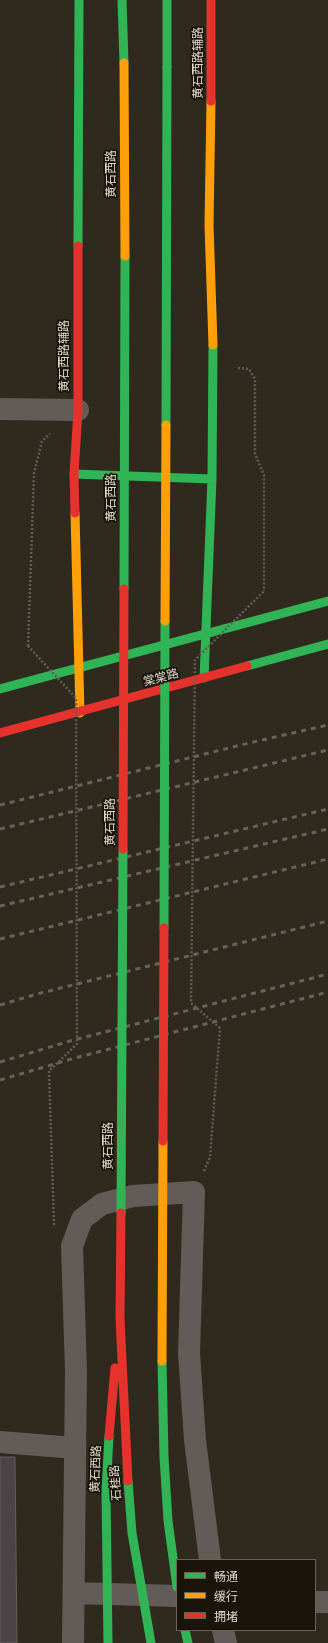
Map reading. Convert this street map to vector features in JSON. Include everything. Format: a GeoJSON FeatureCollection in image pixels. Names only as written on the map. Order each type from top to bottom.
{"type":"FeatureCollection","features":[{"type":"Feature","properties":{"kind":"main road","name":"黄石西路辅路"},"geometry":{"type":"LineString","coordinates":[[79,0],[78,410],[74,474],[80,713]]}},
{"type":"Feature","properties":{"kind":"main road","name":"黄石西路"},"geometry":{"type":"LineString","coordinates":[[108,1643],[106,1492],[109,1426],[120,1319],[125,415],[124,63],[122,0]]}},
{"type":"Feature","properties":{"kind":"main road"},"geometry":{"type":"LineString","coordinates":[[167,0],[162,1362],[164,1457],[168,1521],[176,1580]]}},
{"type":"Feature","properties":{"kind":"main road","name":"黄石西路辅路"},"geometry":{"type":"LineString","coordinates":[[204,678],[212,479],[214,369],[209,225],[211,0]]}},
{"type":"Feature","properties":{"kind":"main road"},"geometry":{"type":"LineString","coordinates":[[74,474],[212,479]]}},
{"type":"Feature","properties":{"kind":"main road"},"geometry":{"type":"LineString","coordinates":[[0,688],[328,601]]}},
{"type":"Feature","properties":{"kind":"main road","name":"棠棠路"},"geometry":{"type":"LineString","coordinates":[[0,734],[328,644]]}},
{"type":"Feature","properties":{"kind":"main road","name":"石桂路"},"geometry":{"type":"LineString","coordinates":[[120,1319],[126,1460],[132,1533],[150,1643]]}},
{"type":"Feature","properties":{"kind":"main road"},"geometry":{"type":"LineString","coordinates":[[185,1631],[188,1643]]}},
{"type":"Feature","properties":{"kind":"street"},"geometry":{"type":"LineString","coordinates":[[0,409],[78,410]]}},
{"type":"Feature","properties":{"kind":"street"},"geometry":{"type":"LineString","coordinates":[[73,1643],[76,1372],[72,1246],[82,1219],[102,1204],[133,1196],[194,1192],[189,1354],[195,1440],[210,1559]]}},
{"type":"Feature","properties":{"kind":"street"},"geometry":{"type":"LineString","coordinates":[[0,1442],[75,1448]]}},
{"type":"Feature","properties":{"kind":"street"},"geometry":{"type":"LineString","coordinates":[[74,1594],[176,1596]]}},
{"type":"Feature","properties":{"kind":"street"},"geometry":{"type":"LineString","coordinates":[[316,1602],[328,1602]]}},
{"type":"Feature","properties":{"kind":"street"},"geometry":{"type":"LineString","coordinates":[[223,1631],[226,1643]]}},
{"type":"Feature","properties":{"kind":"path"},"geometry":{"type":"LineString","coordinates":[[210,1157],[220,1028],[191,1003],[194,660],[264,591],[264,475],[255,454],[255,379],[249,369],[238,368]]}},
{"type":"Feature","properties":{"kind":"path"},"geometry":{"type":"LineString","coordinates":[[54,1233],[49,1071],[77,1044],[76,698],[28,646],[34,473],[42,441],[78,410]]}},
{"type":"Feature","properties":{"kind":"building"},"geometry":{"type":"Polygon","coordinates":[[[0,1457],[15,1457],[17,1643],[0,1643],[0,1457]]]}},
{"type":"Feature","properties":{"kind":"railway"},"geometry":{"type":"LineString","coordinates":[[0,805],[249,743],[328,725]]}},
{"type":"Feature","properties":{"kind":"railway"},"geometry":{"type":"LineString","coordinates":[[0,829],[328,750]]}},
{"type":"Feature","properties":{"kind":"railway"},"geometry":{"type":"LineString","coordinates":[[0,887],[328,809]]}},
{"type":"Feature","properties":{"kind":"railway"},"geometry":{"type":"LineString","coordinates":[[0,906],[328,829]]}},
{"type":"Feature","properties":{"kind":"railway"},"geometry":{"type":"LineString","coordinates":[[0,939],[328,859]]}},
{"type":"Feature","properties":{"kind":"railway"},"geometry":{"type":"LineString","coordinates":[[0,1005],[37,994],[328,921]]}},
{"type":"Feature","properties":{"kind":"railway"},"geometry":{"type":"LineString","coordinates":[[0,1062],[70,1041],[328,974]]}},
{"type":"Feature","properties":{"kind":"railway"},"geometry":{"type":"LineString","coordinates":[[0,1080],[75,1058],[328,992]]}},
{"type":"Feature","properties":{"kind":"traffic: fast"},"geometry":{"type":"LineString","coordinates":[[78,246],[79,0]]}},
{"type":"Feature","properties":{"kind":"traffic: fast"},"geometry":{"type":"LineString","coordinates":[[122,0],[124,63]]}},
{"type":"Feature","properties":{"kind":"traffic: fast"},"geometry":{"type":"LineString","coordinates":[[167,0],[167,67]]}},
{"type":"Feature","properties":{"kind":"traffic: fast"},"geometry":{"type":"LineString","coordinates":[[166,425],[167,67]]}},
{"type":"Feature","properties":{"kind":"traffic: fast"},"geometry":{"type":"LineString","coordinates":[[124,589],[125,256]]}},
{"type":"Feature","properties":{"kind":"traffic: fast"},"geometry":{"type":"LineString","coordinates":[[204,678],[212,479],[213,345]]}},
{"type":"Feature","properties":{"kind":"traffic: fast"},"geometry":{"type":"LineString","coordinates":[[74,474],[212,479]]}},
{"type":"Feature","properties":{"kind":"traffic: fast"},"geometry":{"type":"LineString","coordinates":[[0,689],[328,601]]}},
{"type":"Feature","properties":{"kind":"traffic: fast"},"geometry":{"type":"LineString","coordinates":[[164,928],[165,621]]}},
{"type":"Feature","properties":{"kind":"traffic: fast"},"geometry":{"type":"LineString","coordinates":[[247,666],[328,644]]}},
{"type":"Feature","properties":{"kind":"traffic: fast"},"geometry":{"type":"LineString","coordinates":[[121,1213],[123,849]]}},
{"type":"Feature","properties":{"kind":"traffic: fast"},"geometry":{"type":"LineString","coordinates":[[162,1361],[164,1457],[168,1521],[176,1580]]}},
{"type":"Feature","properties":{"kind":"traffic: fast"},"geometry":{"type":"LineString","coordinates":[[108,1643],[106,1492],[109,1436]]}},
{"type":"Feature","properties":{"kind":"traffic: fast"},"geometry":{"type":"LineString","coordinates":[[128,1481],[132,1533],[151,1643]]}},
{"type":"Feature","properties":{"kind":"traffic: fast"},"geometry":{"type":"LineString","coordinates":[[185,1631],[188,1643]]}},
{"type":"Feature","properties":{"kind":"traffic: slow"},"geometry":{"type":"LineString","coordinates":[[124,63],[125,256]]}},
{"type":"Feature","properties":{"kind":"traffic: slow"},"geometry":{"type":"LineString","coordinates":[[211,101],[209,225],[213,345]]}},
{"type":"Feature","properties":{"kind":"traffic: slow"},"geometry":{"type":"LineString","coordinates":[[165,621],[166,425]]}},
{"type":"Feature","properties":{"kind":"traffic: slow"},"geometry":{"type":"LineString","coordinates":[[75,513],[80,713]]}},
{"type":"Feature","properties":{"kind":"traffic: slow"},"geometry":{"type":"LineString","coordinates":[[162,1361],[163,1141]]}},
{"type":"Feature","properties":{"kind":"traffic: jam"},"geometry":{"type":"LineString","coordinates":[[211,0],[211,101]]}},
{"type":"Feature","properties":{"kind":"traffic: jam"},"geometry":{"type":"LineString","coordinates":[[75,513],[74,474],[78,410],[78,246]]}},
{"type":"Feature","properties":{"kind":"traffic: jam"},"geometry":{"type":"LineString","coordinates":[[123,849],[124,589]]}},
{"type":"Feature","properties":{"kind":"traffic: jam"},"geometry":{"type":"LineString","coordinates":[[0,733],[247,666]]}},
{"type":"Feature","properties":{"kind":"traffic: jam"},"geometry":{"type":"LineString","coordinates":[[163,1141],[164,928]]}},
{"type":"Feature","properties":{"kind":"traffic: jam"},"geometry":{"type":"LineString","coordinates":[[121,1213],[120,1319],[128,1481]]}},
{"type":"Feature","properties":{"kind":"traffic: jam"},"geometry":{"type":"LineString","coordinates":[[109,1436],[115,1368]]}}]}
